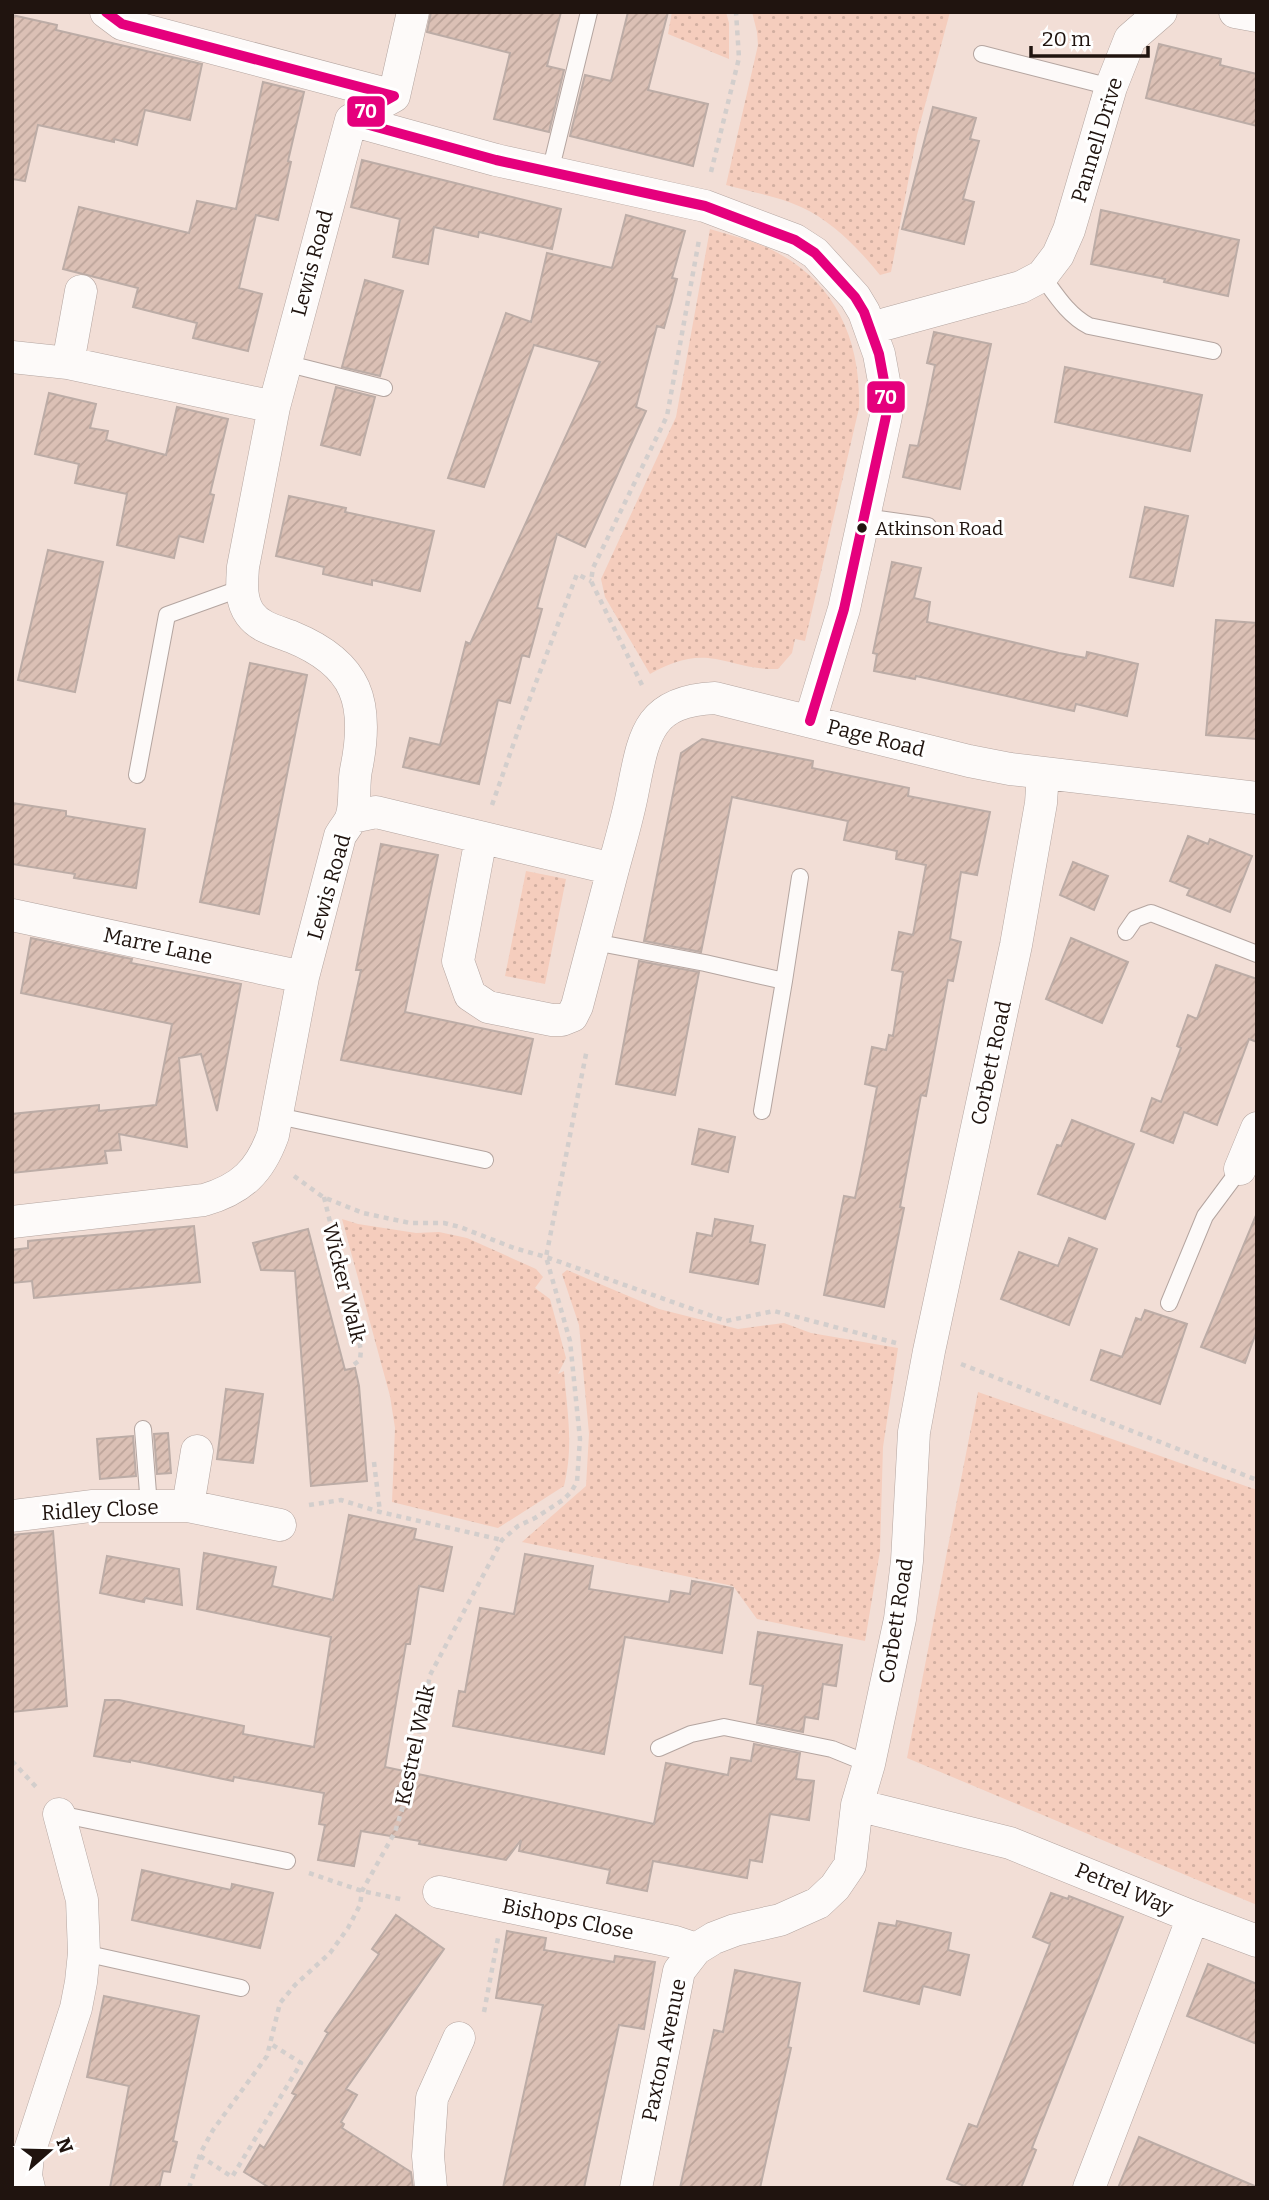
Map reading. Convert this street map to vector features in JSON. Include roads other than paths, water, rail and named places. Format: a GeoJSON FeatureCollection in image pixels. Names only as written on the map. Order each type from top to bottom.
{"type":"FeatureCollection","features":[{"type":"Feature","properties":{"kind":"street"},"geometry":{"type":"LineString","coordinates":[[106,12],[122,24],[394,96]]}},
{"type":"Feature","properties":{"kind":"street"},"geometry":{"type":"LineString","coordinates":[[351,120],[394,96],[413,12]]}},
{"type":"Feature","properties":{"kind":"street","name":"Pannell Drive"},"geometry":{"type":"LineString","coordinates":[[1042,276],[1058,255],[1069,230],[1111,87],[1130,39],[1161,12]]}},
{"type":"Feature","properties":{"kind":"street"},"geometry":{"type":"LineString","coordinates":[[1235,12],[1257,16]]}},
{"type":"Feature","properties":{"kind":"street"},"geometry":{"type":"LineString","coordinates":[[351,120],[496,160],[705,206],[794,240],[815,253],[855,297],[871,328],[883,373],[886,416],[844,609],[810,721]]}},
{"type":"Feature","properties":{"kind":"street","name":"Lewis Road"},"geometry":{"type":"LineString","coordinates":[[12,1222],[204,1199],[225,1194],[258,1168],[278,1116],[303,977],[340,836],[352,817],[353,785],[362,734],[361,713],[355,686],[335,661],[259,623],[249,613],[242,588],[245,549],[274,407],[351,120]]}},
{"type":"Feature","properties":{"kind":"street"},"geometry":{"type":"LineString","coordinates":[[871,328],[1021,287],[1042,276]]}},
{"type":"Feature","properties":{"kind":"street"},"geometry":{"type":"LineString","coordinates":[[68,363],[81,291]]}},
{"type":"Feature","properties":{"kind":"street"},"geometry":{"type":"LineString","coordinates":[[12,357],[68,363],[274,407]]}},
{"type":"Feature","properties":{"kind":"street","name":"Page Road"},"geometry":{"type":"LineString","coordinates":[[613,869],[633,793],[641,746],[651,726],[666,711],[694,699],[715,698],[969,761],[1043,773],[1257,798]]}},
{"type":"Feature","properties":{"kind":"street","name":"Corbett Road"},"geometry":{"type":"LineString","coordinates":[[857,1805],[869,1764],[900,1619],[907,1561],[915,1432],[929,1351],[1016,945],[1041,803],[1043,773]]}},
{"type":"Feature","properties":{"kind":"street"},"geometry":{"type":"LineString","coordinates":[[352,817],[376,812],[613,869],[578,1006],[572,1016],[552,1020],[513,1013],[488,1007],[470,995],[458,961],[481,838]]}},
{"type":"Feature","properties":{"kind":"street","name":"Marre Lane"},"geometry":{"type":"LineString","coordinates":[[12,915],[303,977]]}},
{"type":"Feature","properties":{"kind":"street"},"geometry":{"type":"LineString","coordinates":[[1240,1169],[1257,1128]]}},
{"type":"Feature","properties":{"kind":"street","name":"Ridley Close"},"geometry":{"type":"LineString","coordinates":[[188,1506],[197,1451]]}},
{"type":"Feature","properties":{"kind":"street","name":"Ridley Close"},"geometry":{"type":"LineString","coordinates":[[12,1516],[91,1507],[188,1506],[280,1525]]}},
{"type":"Feature","properties":{"kind":"street"},"geometry":{"type":"LineString","coordinates":[[696,1949],[736,1930],[780,1920],[818,1903],[835,1887],[850,1865],[857,1805]]}},
{"type":"Feature","properties":{"kind":"street","name":"Petrel Way"},"geometry":{"type":"LineString","coordinates":[[857,1805],[1010,1843],[1193,1917],[1090,2188]]}},
{"type":"Feature","properties":{"kind":"street"},"geometry":{"type":"LineString","coordinates":[[29,2188],[26,2176],[28,2156],[76,2008],[84,1953],[82,1899],[59,1814]]}},
{"type":"Feature","properties":{"kind":"street","name":"Bishops Close"},"geometry":{"type":"LineString","coordinates":[[426,1897],[675,1942],[696,1949]]}},
{"type":"Feature","properties":{"kind":"street"},"geometry":{"type":"LineString","coordinates":[[1193,1917],[1257,1941]]}},
{"type":"Feature","properties":{"kind":"street","name":"Paxton Avenue"},"geometry":{"type":"LineString","coordinates":[[636,2188],[679,1971],[696,1949]]}},
{"type":"Feature","properties":{"kind":"street"},"geometry":{"type":"LineString","coordinates":[[431,2188],[428,2156],[432,2098],[471,2029]]}},
{"type":"Feature","properties":{"kind":"lane"},"geometry":{"type":"LineString","coordinates":[[550,172],[589,12]]}},
{"type":"Feature","properties":{"kind":"lane"},"geometry":{"type":"LineString","coordinates":[[982,54],[1111,87]]}},
{"type":"Feature","properties":{"kind":"lane"},"geometry":{"type":"LineString","coordinates":[[1042,276],[1066,309],[1077,320],[1089,326],[1213,351]]}},
{"type":"Feature","properties":{"kind":"lane"},"geometry":{"type":"LineString","coordinates":[[285,363],[384,388]]}},
{"type":"Feature","properties":{"kind":"lane"},"geometry":{"type":"LineString","coordinates":[[864,517],[928,526]]}},
{"type":"Feature","properties":{"kind":"lane"},"geometry":{"type":"LineString","coordinates":[[137,775],[167,615],[242,588]]}},
{"type":"Feature","properties":{"kind":"lane"},"geometry":{"type":"LineString","coordinates":[[762,1111],[800,877]]}},
{"type":"Feature","properties":{"kind":"lane"},"geometry":{"type":"LineString","coordinates":[[1126,932],[1135,919],[1151,913],[1257,954]]}},
{"type":"Feature","properties":{"kind":"lane"},"geometry":{"type":"LineString","coordinates":[[594,942],[783,981]]}},
{"type":"Feature","properties":{"kind":"lane"},"geometry":{"type":"LineString","coordinates":[[278,1116],[485,1160]]}},
{"type":"Feature","properties":{"kind":"lane"},"geometry":{"type":"LineString","coordinates":[[1169,1303],[1205,1216],[1240,1169]]}},
{"type":"Feature","properties":{"kind":"lane"},"geometry":{"type":"LineString","coordinates":[[143,1429],[149,1506]]}},
{"type":"Feature","properties":{"kind":"lane"},"geometry":{"type":"LineString","coordinates":[[659,1748],[691,1734],[724,1727],[832,1749],[869,1764]]}},
{"type":"Feature","properties":{"kind":"lane"},"geometry":{"type":"LineString","coordinates":[[59,1814],[287,1861]]}},
{"type":"Feature","properties":{"kind":"lane"},"geometry":{"type":"LineString","coordinates":[[84,1953],[241,1988]]}},
{"type":"Feature","properties":{"kind":"place","name":"Atkinson Road"},"geometry":{"type":"Point","coordinates":[862,528]}}]}
